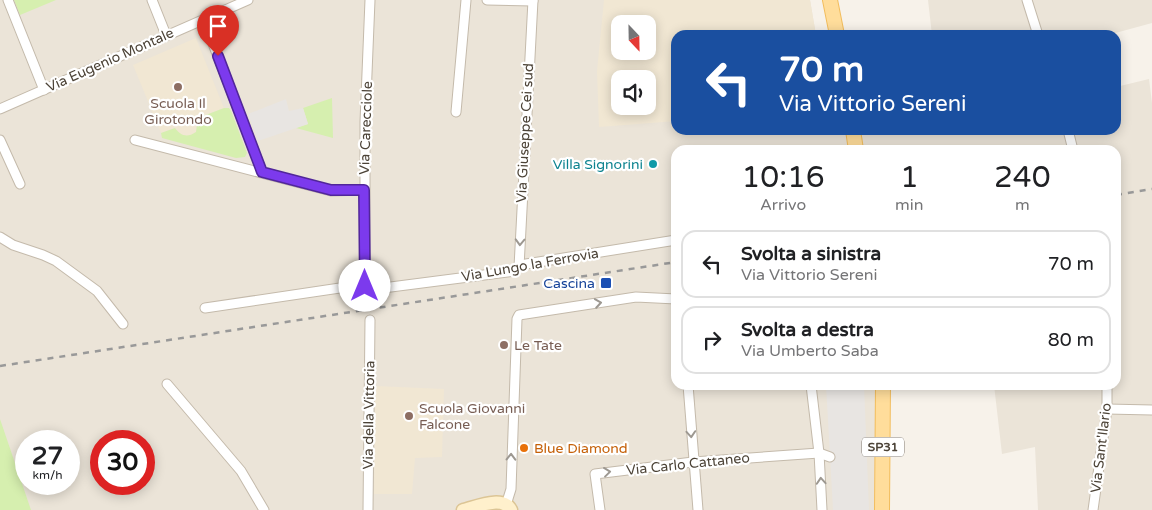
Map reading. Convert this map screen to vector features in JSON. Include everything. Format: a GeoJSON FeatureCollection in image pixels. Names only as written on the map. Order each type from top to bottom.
{"type":"FeatureCollection","features":[{"type":"Feature","properties":{"kind":"main road"},"geometry":{"type":"LineString","coordinates":[[830,0],[836,30]]}},
{"type":"Feature","properties":{"kind":"main road","name":"SP31"},"geometry":{"type":"LineString","coordinates":[[882,510],[883,390]]}},
{"type":"Feature","properties":{"kind":"main road"},"geometry":{"type":"LineString","coordinates":[[463,510],[498,503],[508,507]]}},
{"type":"Feature","properties":{"kind":"street"},"geometry":{"type":"LineString","coordinates":[[8,0],[44,90]]}},
{"type":"Feature","properties":{"kind":"street"},"geometry":{"type":"LineString","coordinates":[[152,0],[166,36]]}},
{"type":"Feature","properties":{"kind":"street","name":"Via Eugenio Montale"},"geometry":{"type":"LineString","coordinates":[[0,110],[248,0]]}},
{"type":"Feature","properties":{"kind":"street","name":"Via Carecciole"},"geometry":{"type":"LineString","coordinates":[[365,286],[365,122],[370,0]]}},
{"type":"Feature","properties":{"kind":"street"},"geometry":{"type":"LineString","coordinates":[[456,112],[466,0]]}},
{"type":"Feature","properties":{"kind":"street"},"geometry":{"type":"LineString","coordinates":[[487,0],[532,1]]}},
{"type":"Feature","properties":{"kind":"street"},"geometry":{"type":"LineString","coordinates":[[1027,0],[1036,30]]}},
{"type":"Feature","properties":{"kind":"street","name":"Via Giuseppe Cei sud"},"geometry":{"type":"LineString","coordinates":[[519,267],[532,1]]}},
{"type":"Feature","properties":{"kind":"street"},"geometry":{"type":"LineString","coordinates":[[204,20],[262,172]]}},
{"type":"Feature","properties":{"kind":"street"},"geometry":{"type":"LineString","coordinates":[[0,140],[20,184]]}},
{"type":"Feature","properties":{"kind":"street"},"geometry":{"type":"LineString","coordinates":[[135,140],[331,190],[364,190]]}},
{"type":"Feature","properties":{"kind":"street"},"geometry":{"type":"LineString","coordinates":[[0,237],[13,245],[56,261],[97,290],[123,324]]}},
{"type":"Feature","properties":{"kind":"street","name":"Via Lungo la Ferrovia"},"geometry":{"type":"LineString","coordinates":[[205,308],[360,285],[383,288],[515,271],[526,264],[671,241]]}},
{"type":"Feature","properties":{"kind":"street"},"geometry":{"type":"LineString","coordinates":[[508,507],[511,489],[514,378],[517,319],[519,315],[636,297],[671,299]]}},
{"type":"Feature","properties":{"kind":"street","name":"Via della Vittoria"},"geometry":{"type":"LineString","coordinates":[[368,510],[370,320]]}},
{"type":"Feature","properties":{"kind":"street"},"geometry":{"type":"LineString","coordinates":[[167,384],[241,471],[264,510]]}},
{"type":"Feature","properties":{"kind":"street"},"geometry":{"type":"LineString","coordinates":[[688,390],[698,510]]}},
{"type":"Feature","properties":{"kind":"street"},"geometry":{"type":"LineString","coordinates":[[812,390],[819,453],[822,510]]}},
{"type":"Feature","properties":{"kind":"street","name":"Via Sant'Ilario"},"geometry":{"type":"LineString","coordinates":[[1093,510],[1107,409],[1107,390]]}},
{"type":"Feature","properties":{"kind":"street"},"geometry":{"type":"LineString","coordinates":[[1107,409],[1152,410]]}},
{"type":"Feature","properties":{"kind":"street","name":"Via Carlo Cattaneo"},"geometry":{"type":"LineString","coordinates":[[600,510],[595,474],[693,462],[819,453],[830,457]]}},
{"type":"Feature","properties":{"kind":"shaded area","name":"Cascina"},"geometry":{"type":"Polygon","coordinates":[[[0,0],[810,0],[815,30],[671,30],[671,135],[1121,135],[1121,86],[1149,79],[1152,103],[1152,510],[1038,510],[1035,447],[1002,454],[995,390],[1121,390],[1121,145],[671,145],[671,390],[887,390],[890,510],[0,510],[0,0]]]}},
{"type":"Feature","properties":{"kind":"shaded area"},"geometry":{"type":"Polygon","coordinates":[[[604,0],[810,0],[815,30],[671,30],[671,121],[599,127],[597,71],[604,0]]]}},
{"type":"Feature","properties":{"kind":"shaded area"},"geometry":{"type":"Polygon","coordinates":[[[928,0],[1152,0],[1152,23],[1121,31],[931,30],[928,0]]]}},
{"type":"Feature","properties":{"kind":"shaded area","name":"Scuola Il Girotondo"},"geometry":{"type":"Polygon","coordinates":[[[196,38],[224,108],[198,118],[196,132],[191,136],[179,134],[174,128],[161,133],[133,65],[196,38]]]}},
{"type":"Feature","properties":{"kind":"shaded area"},"geometry":{"type":"Polygon","coordinates":[[[286,99],[289,111],[303,108],[308,124],[258,141],[248,114],[286,99]]]}},
{"type":"Feature","properties":{"kind":"shaded area","name":"Scuola Giovanni Falcone"},"geometry":{"type":"Polygon","coordinates":[[[375,386],[444,389],[442,457],[415,458],[412,494],[374,494],[375,386]]]}},
{"type":"Feature","properties":{"kind":"shaded area"},"geometry":{"type":"Polygon","coordinates":[[[826,390],[864,390],[869,510],[833,510],[826,390]]]}},
{"type":"Feature","properties":{"kind":"green space"},"geometry":{"type":"Polygon","coordinates":[[[14,0],[56,0],[20,15],[14,0]]]}},
{"type":"Feature","properties":{"kind":"green space"},"geometry":{"type":"Polygon","coordinates":[[[332,98],[333,138],[296,128],[308,124],[303,108],[332,98]]]}},
{"type":"Feature","properties":{"kind":"green space"},"geometry":{"type":"Polygon","coordinates":[[[224,108],[229,108],[231,111],[247,153],[245,157],[236,158],[162,138],[161,133],[175,128],[184,135],[193,134],[196,132],[198,118],[224,108]]]}},
{"type":"Feature","properties":{"kind":"green space"},"geometry":{"type":"Polygon","coordinates":[[[0,419],[15,463],[15,495],[26,495],[31,510],[0,510],[0,419]]]}},
{"type":"Feature","properties":{"kind":"railway"},"geometry":{"type":"LineString","coordinates":[[1121,194],[1152,189]]}},
{"type":"Feature","properties":{"kind":"railway"},"geometry":{"type":"LineString","coordinates":[[0,366],[671,263]]}},
{"type":"Feature","properties":{"kind":"place","name":"Scuola Il Girotondo"},"geometry":{"type":"Point","coordinates":[178,87]}},
{"type":"Feature","properties":{"kind":"place","name":"Villa Signorini"},"geometry":{"type":"Point","coordinates":[653,164]}},
{"type":"Feature","properties":{"kind":"place","name":"Cascina"},"geometry":{"type":"Point","coordinates":[606,283]}},
{"type":"Feature","properties":{"kind":"place","name":"Le Tate"},"geometry":{"type":"Point","coordinates":[504,345]}},
{"type":"Feature","properties":{"kind":"place","name":"Scuola Giovanni Falcone"},"geometry":{"type":"Point","coordinates":[409,416]}},
{"type":"Feature","properties":{"kind":"place","name":"Blue Diamond"},"geometry":{"type":"Point","coordinates":[524,448]}},
{"type":"Feature","properties":{"kind":"route"},"geometry":{"type":"LineString","coordinates":[[218,56],[262,172],[331,190],[364,190],[365,286]]}}]}
